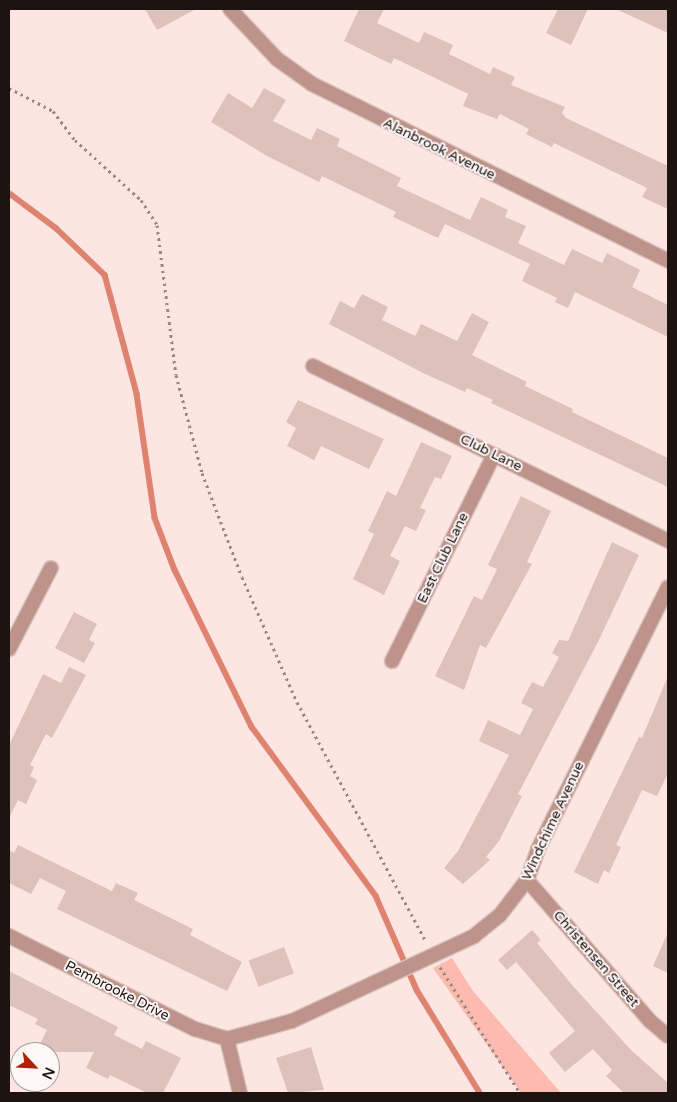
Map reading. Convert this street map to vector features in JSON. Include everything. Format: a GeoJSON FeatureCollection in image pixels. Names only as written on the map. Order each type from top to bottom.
{"type":"FeatureCollection","features":[{"type":"Feature","properties":{"kind":"street","name":"Alanbrook Avenue"},"geometry":{"type":"LineString","coordinates":[[230,9],[277,59],[312,84],[668,261]]}},
{"type":"Feature","properties":{"kind":"street","name":"Club Lane"},"geometry":{"type":"LineString","coordinates":[[314,366],[668,541]]}},
{"type":"Feature","properties":{"kind":"street","name":"East Club Lane"},"geometry":{"type":"LineString","coordinates":[[392,661],[494,455]]}},
{"type":"Feature","properties":{"kind":"street"},"geometry":{"type":"LineString","coordinates":[[9,649],[51,568]]}},
{"type":"Feature","properties":{"kind":"street","name":"Windchime Avenue"},"geometry":{"type":"LineString","coordinates":[[227,1039],[292,1021],[474,936],[500,915],[527,880],[538,849],[668,587]]}},
{"type":"Feature","properties":{"kind":"street","name":"Christensen Street"},"geometry":{"type":"LineString","coordinates":[[527,880],[650,1021],[668,1036]]}},
{"type":"Feature","properties":{"kind":"street","name":"Pembrooke Drive"},"geometry":{"type":"LineString","coordinates":[[9,936],[194,1029],[227,1039]]}},
{"type":"Feature","properties":{"kind":"street"},"geometry":{"type":"LineString","coordinates":[[227,1039],[240,1093]]}},
{"type":"Feature","properties":{"kind":"path"},"geometry":{"type":"LineString","coordinates":[[9,88],[53,111],[75,140],[141,200],[157,225],[176,376],[202,473],[225,534],[297,702],[434,956],[520,1093]]}},
{"type":"Feature","properties":{"kind":"shaded area"},"geometry":{"type":"Polygon","coordinates":[[[452,958],[473,991],[561,1093],[521,1093],[433,968],[452,958]]]}},
{"type":"Feature","properties":{"kind":"building"},"geometry":{"type":"Polygon","coordinates":[[[145,9],[196,9],[157,30],[145,9]]]}},
{"type":"Feature","properties":{"kind":"building"},"geometry":{"type":"Polygon","coordinates":[[[359,9],[384,9],[377,23],[419,43],[424,32],[453,45],[449,54],[490,74],[493,67],[515,77],[511,85],[565,107],[562,113],[566,118],[668,166],[668,209],[642,197],[647,188],[554,143],[552,147],[526,134],[529,129],[500,114],[497,119],[463,106],[468,94],[394,58],[391,64],[344,41],[359,9]]]}},
{"type":"Feature","properties":{"kind":"building"},"geometry":{"type":"Polygon","coordinates":[[[558,9],[588,9],[571,45],[546,33],[558,9]]]}},
{"type":"Feature","properties":{"kind":"building"},"geometry":{"type":"Polygon","coordinates":[[[616,9],[668,9],[668,33],[616,9]]]}},
{"type":"Feature","properties":{"kind":"building"},"geometry":{"type":"Polygon","coordinates":[[[264,88],[286,100],[273,121],[311,140],[317,128],[340,139],[337,146],[401,178],[397,186],[470,220],[481,197],[508,210],[505,217],[526,226],[518,243],[564,265],[572,249],[602,263],[607,253],[640,270],[632,287],[668,305],[668,337],[575,292],[568,308],[555,302],[557,298],[522,281],[530,264],[445,224],[438,238],[393,217],[396,212],[322,176],[319,182],[267,156],[211,122],[228,93],[252,108],[264,88]]]}},
{"type":"Feature","properties":{"kind":"building"},"geometry":{"type":"Polygon","coordinates":[[[362,294],[388,307],[382,320],[415,336],[421,324],[457,341],[472,313],[489,322],[472,355],[527,382],[525,386],[573,409],[572,412],[668,458],[668,487],[491,403],[493,400],[467,388],[465,392],[423,373],[329,324],[340,301],[354,308],[362,294]]]}},
{"type":"Feature","properties":{"kind":"building"},"geometry":{"type":"Polygon","coordinates":[[[298,400],[384,439],[369,469],[321,446],[314,460],[287,446],[296,428],[286,422],[298,400]]]}},
{"type":"Feature","properties":{"kind":"building"},"geometry":{"type":"Polygon","coordinates":[[[421,442],[452,456],[441,479],[435,477],[420,508],[426,510],[416,531],[405,526],[390,556],[400,561],[384,595],[353,579],[374,534],[368,531],[387,491],[396,496],[421,442]]]}},
{"type":"Feature","properties":{"kind":"building"},"geometry":{"type":"Polygon","coordinates":[[[521,496],[551,511],[527,562],[532,564],[486,648],[480,645],[464,690],[435,676],[474,596],[482,600],[497,569],[488,565],[521,496]]]}},
{"type":"Feature","properties":{"kind":"building"},"geometry":{"type":"Polygon","coordinates":[[[612,542],[639,555],[598,642],[518,794],[522,796],[499,841],[486,857],[490,860],[463,884],[444,868],[458,851],[509,755],[479,741],[488,720],[520,735],[533,709],[521,703],[532,682],[543,687],[559,657],[552,653],[559,640],[568,641],[612,542]]]}},
{"type":"Feature","properties":{"kind":"building"},"geometry":{"type":"Polygon","coordinates":[[[74,612],[97,624],[89,640],[95,643],[84,663],[55,648],[74,612]]]}},
{"type":"Feature","properties":{"kind":"building"},"geometry":{"type":"Polygon","coordinates":[[[69,667],[86,675],[52,738],[46,734],[30,765],[34,767],[30,776],[37,780],[26,804],[18,800],[9,818],[9,745],[43,674],[61,683],[69,667]]]}},
{"type":"Feature","properties":{"kind":"building"},"geometry":{"type":"Polygon","coordinates":[[[668,676],[668,773],[657,796],[642,790],[616,845],[621,847],[609,873],[604,870],[598,884],[574,872],[639,737],[642,738],[668,676]]]}},
{"type":"Feature","properties":{"kind":"building"},"geometry":{"type":"Polygon","coordinates":[[[18,845],[112,891],[116,883],[138,893],[134,900],[193,929],[190,935],[242,962],[227,991],[57,909],[66,891],[40,878],[31,894],[9,883],[9,850],[14,853],[18,845]]]}},
{"type":"Feature","properties":{"kind":"building"},"geometry":{"type":"Polygon","coordinates":[[[532,930],[541,940],[537,943],[573,986],[631,1050],[668,1083],[668,1093],[624,1093],[606,1076],[612,1070],[593,1049],[565,1072],[549,1053],[575,1031],[516,962],[507,970],[498,960],[532,930]]]}},
{"type":"Feature","properties":{"kind":"building"},"geometry":{"type":"Polygon","coordinates":[[[668,932],[668,973],[653,966],[668,932]]]}},
{"type":"Feature","properties":{"kind":"building"},"geometry":{"type":"Polygon","coordinates":[[[284,947],[294,973],[259,987],[249,961],[284,947]]]}},
{"type":"Feature","properties":{"kind":"building"},"geometry":{"type":"Polygon","coordinates":[[[9,971],[118,1027],[114,1035],[142,1049],[146,1041],[181,1058],[163,1093],[147,1093],[110,1075],[108,1079],[86,1068],[94,1052],[60,1052],[60,1042],[41,1042],[47,1030],[35,1024],[38,1019],[9,1005],[9,971]]]}},
{"type":"Feature","properties":{"kind":"building"},"geometry":{"type":"Polygon","coordinates":[[[311,1047],[324,1090],[288,1093],[276,1058],[311,1047]]]}},
{"type":"Feature","properties":{"kind":"waterway"},"geometry":{"type":"LineString","coordinates":[[9,193],[56,228],[105,275],[137,394],[155,518],[175,570],[252,727],[376,896],[417,990],[480,1093]]}}]}
